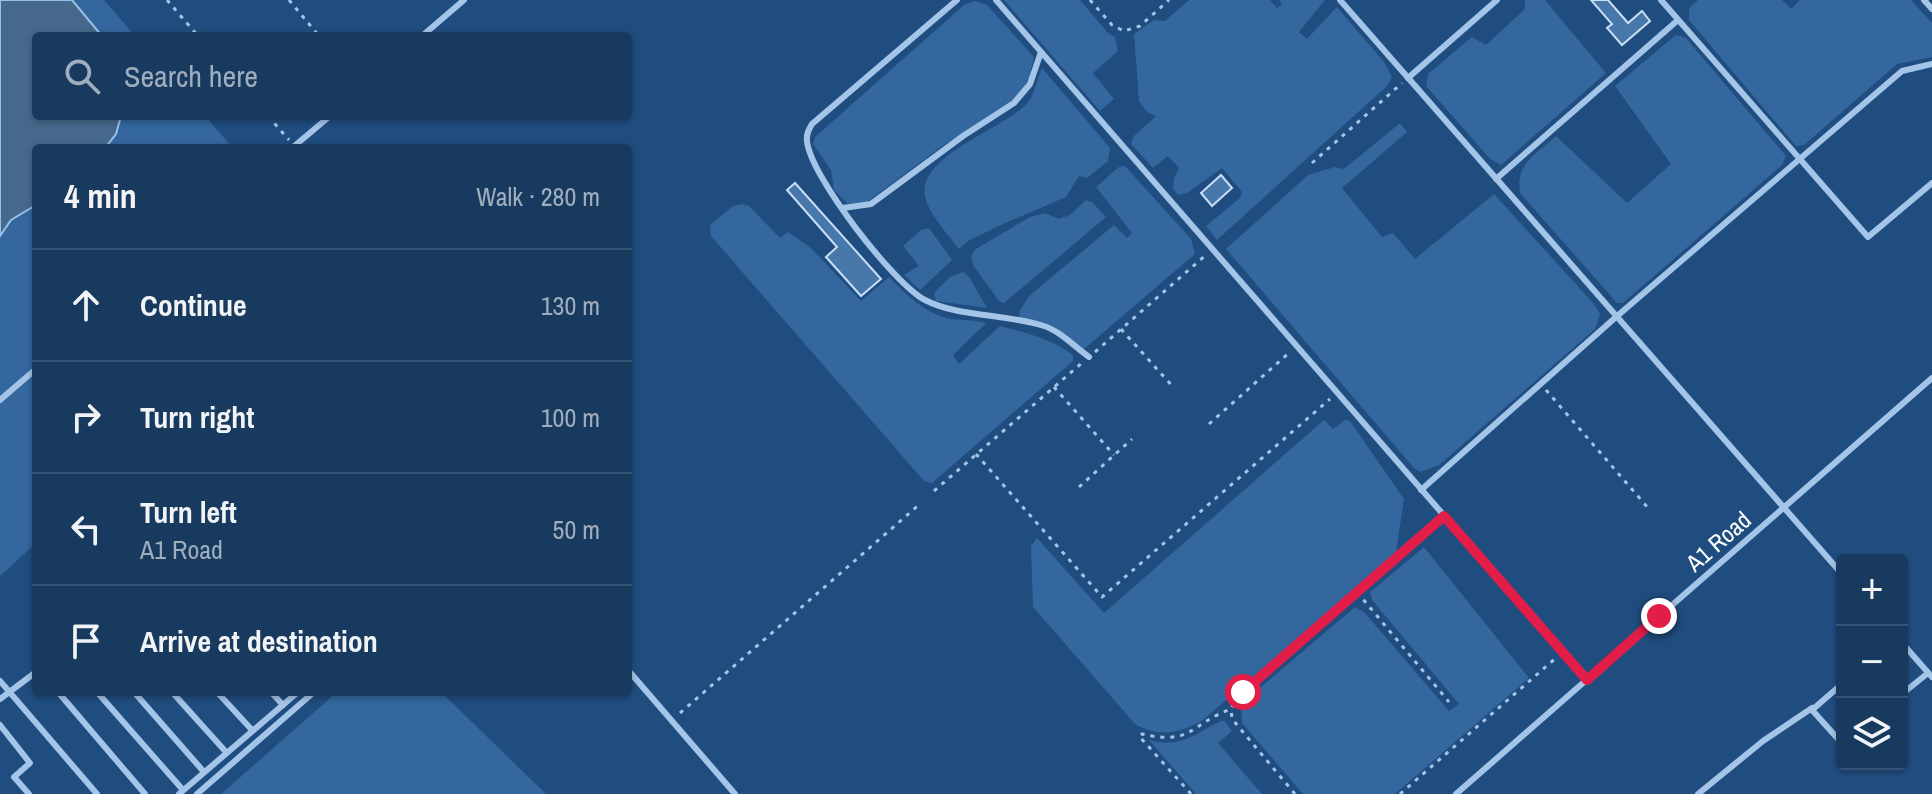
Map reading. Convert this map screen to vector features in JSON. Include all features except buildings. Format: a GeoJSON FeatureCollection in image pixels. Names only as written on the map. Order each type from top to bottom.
{"type":"FeatureCollection","features":[{"type":"Feature","properties":{"kind":"lane"},"geometry":{"type":"LineString","coordinates":[[427,32],[464,0]]}},
{"type":"Feature","properties":{"kind":"lane"},"geometry":{"type":"LineString","coordinates":[[957,0],[812,124],[806,140],[816,166],[843,208],[893,273],[913,293],[942,307],[1046,327],[1089,357]]}},
{"type":"Feature","properties":{"kind":"lane"},"geometry":{"type":"LineString","coordinates":[[996,0],[1587,680]]}},
{"type":"Feature","properties":{"kind":"lane"},"geometry":{"type":"LineString","coordinates":[[1340,0],[1836,567]]}},
{"type":"Feature","properties":{"kind":"lane"},"geometry":{"type":"LineString","coordinates":[[1408,78],[1497,0]]}},
{"type":"Feature","properties":{"kind":"lane"},"geometry":{"type":"LineString","coordinates":[[1661,0],[1868,237],[1932,183]]}},
{"type":"Feature","properties":{"kind":"lane"},"geometry":{"type":"LineString","coordinates":[[1924,0],[1932,9]]}},
{"type":"Feature","properties":{"kind":"lane"},"geometry":{"type":"LineString","coordinates":[[1496,179],[1678,20]]}},
{"type":"Feature","properties":{"kind":"lane"},"geometry":{"type":"LineString","coordinates":[[843,208],[871,204],[963,136],[1014,103],[1030,84],[1041,52]]}},
{"type":"Feature","properties":{"kind":"lane"},"geometry":{"type":"LineString","coordinates":[[1421,490],[1902,71],[1932,64]]}},
{"type":"Feature","properties":{"kind":"lane"},"geometry":{"type":"LineString","coordinates":[[297,144],[325,120]]}},
{"type":"Feature","properties":{"kind":"lane"},"geometry":{"type":"LineString","coordinates":[[0,400],[32,372]]}},
{"type":"Feature","properties":{"kind":"lane","name":"A1 Road"},"geometry":{"type":"LineString","coordinates":[[1456,794],[1932,378]]}},
{"type":"Feature","properties":{"kind":"lane"},"geometry":{"type":"LineString","coordinates":[[1908,650],[1930,675],[1908,690]]}},
{"type":"Feature","properties":{"kind":"lane"},"geometry":{"type":"LineString","coordinates":[[0,699],[32,675]]}},
{"type":"Feature","properties":{"kind":"lane"},"geometry":{"type":"LineString","coordinates":[[632,675],[735,794]]}},
{"type":"Feature","properties":{"kind":"lane"},"geometry":{"type":"LineString","coordinates":[[0,681],[97,794]]}},
{"type":"Feature","properties":{"kind":"lane"},"geometry":{"type":"LineString","coordinates":[[1698,794],[1763,741],[1836,689]]}},
{"type":"Feature","properties":{"kind":"lane"},"geometry":{"type":"LineString","coordinates":[[61,696],[145,794]]}},
{"type":"Feature","properties":{"kind":"lane"},"geometry":{"type":"LineString","coordinates":[[100,696],[181,792],[293,696]]}},
{"type":"Feature","properties":{"kind":"lane"},"geometry":{"type":"LineString","coordinates":[[138,696],[204,772]]}},
{"type":"Feature","properties":{"kind":"lane"},"geometry":{"type":"LineString","coordinates":[[176,696],[226,752]]}},
{"type":"Feature","properties":{"kind":"lane"},"geometry":{"type":"LineString","coordinates":[[221,696],[252,730]]}},
{"type":"Feature","properties":{"kind":"lane"},"geometry":{"type":"LineString","coordinates":[[275,696],[283,705]]}},
{"type":"Feature","properties":{"kind":"lane"},"geometry":{"type":"LineString","coordinates":[[197,794],[309,696]]}},
{"type":"Feature","properties":{"kind":"lane"},"geometry":{"type":"LineString","coordinates":[[1812,708],[1836,736]]}},
{"type":"Feature","properties":{"kind":"lane"},"geometry":{"type":"LineString","coordinates":[[0,725],[30,763],[14,777],[29,794]]}},
{"type":"Feature","properties":{"kind":"path"},"geometry":{"type":"LineString","coordinates":[[167,0],[195,32]]}},
{"type":"Feature","properties":{"kind":"path"},"geometry":{"type":"LineString","coordinates":[[289,0],[316,32]]}},
{"type":"Feature","properties":{"kind":"path"},"geometry":{"type":"LineString","coordinates":[[1090,0],[1112,25],[1124,31],[1140,26],[1169,0]]}},
{"type":"Feature","properties":{"kind":"path"},"geometry":{"type":"LineString","coordinates":[[1312,163],[1408,78]]}},
{"type":"Feature","properties":{"kind":"path"},"geometry":{"type":"LineString","coordinates":[[271,120],[291,144]]}},
{"type":"Feature","properties":{"kind":"path"},"geometry":{"type":"LineString","coordinates":[[934,491],[1213,249]]}},
{"type":"Feature","properties":{"kind":"path"},"geometry":{"type":"LineString","coordinates":[[1121,329],[1174,388]]}},
{"type":"Feature","properties":{"kind":"path"},"geometry":{"type":"LineString","coordinates":[[1209,424],[1297,346]]}},
{"type":"Feature","properties":{"kind":"path"},"geometry":{"type":"LineString","coordinates":[[1540,384],[1649,509]]}},
{"type":"Feature","properties":{"kind":"path"},"geometry":{"type":"LineString","coordinates":[[1054,387],[1114,455]]}},
{"type":"Feature","properties":{"kind":"path"},"geometry":{"type":"LineString","coordinates":[[976,454],[1102,597],[1337,393]]}},
{"type":"Feature","properties":{"kind":"path"},"geometry":{"type":"LineString","coordinates":[[1079,487],[1132,439]]}},
{"type":"Feature","properties":{"kind":"path"},"geometry":{"type":"LineString","coordinates":[[672,720],[921,503]]}},
{"type":"Feature","properties":{"kind":"path"},"geometry":{"type":"LineString","coordinates":[[1191,794],[1139,736],[1180,736],[1197,729],[1218,713],[1231,709],[1243,692],[1444,516]]}},
{"type":"Feature","properties":{"kind":"path"},"geometry":{"type":"LineString","coordinates":[[1357,592],[1449,702]]}},
{"type":"Feature","properties":{"kind":"path"},"geometry":{"type":"LineString","coordinates":[[1400,794],[1563,652]]}},
{"type":"Feature","properties":{"kind":"path"},"geometry":{"type":"LineString","coordinates":[[1231,709],[1232,719],[1238,728],[1295,794]]}},
{"type":"Feature","properties":{"kind":"shaded area"},"geometry":{"type":"Polygon","coordinates":[[[0,0],[104,0],[132,32],[32,32],[32,120],[208,120],[230,144],[32,144],[32,547],[0,576],[0,0]]]}},
{"type":"Feature","properties":{"kind":"shaded area"},"geometry":{"type":"Polygon","coordinates":[[[0,0],[72,0],[99,32],[32,32],[32,120],[120,120],[116,134],[108,144],[32,144],[32,207],[11,220],[0,236],[0,0]]]}},
{"type":"Feature","properties":{"kind":"shaded area"},"geometry":{"type":"Polygon","coordinates":[[[1004,0],[1080,0],[1115,37],[1118,51],[1093,73],[1114,99],[1100,111],[1004,0]]]}},
{"type":"Feature","properties":{"kind":"shaded area"},"geometry":{"type":"Polygon","coordinates":[[[1189,0],[1270,0],[1277,8],[1282,4],[1279,0],[1325,0],[1299,32],[1307,39],[1337,7],[1384,62],[1392,77],[1387,86],[1217,240],[1206,226],[1240,198],[1242,192],[1222,168],[1187,193],[1178,195],[1173,188],[1179,168],[1168,156],[1153,168],[1131,144],[1134,136],[1156,116],[1147,112],[1139,101],[1134,34],[1154,20],[1165,21],[1189,0]]]}},
{"type":"Feature","properties":{"kind":"shaded area"},"geometry":{"type":"Polygon","coordinates":[[[1525,0],[1545,0],[1606,73],[1501,165],[1490,159],[1426,86],[1428,74],[1472,37],[1486,45],[1525,9],[1525,0]]]}},
{"type":"Feature","properties":{"kind":"shaded area"},"geometry":{"type":"Polygon","coordinates":[[[1698,0],[1782,0],[1791,9],[1800,0],[1911,0],[1932,23],[1932,57],[1897,64],[1804,145],[1796,146],[1689,20],[1689,8],[1698,0]]]}},
{"type":"Feature","properties":{"kind":"shaded area"},"geometry":{"type":"Polygon","coordinates":[[[975,1],[987,5],[1034,57],[1029,78],[1020,94],[867,202],[848,204],[834,190],[831,170],[813,144],[815,137],[964,5],[975,1]]]}},
{"type":"Feature","properties":{"kind":"shaded area"},"geometry":{"type":"Polygon","coordinates":[[[1676,35],[1686,38],[1786,156],[1782,165],[1623,303],[1617,303],[1520,193],[1519,183],[1529,160],[1556,136],[1627,203],[1671,164],[1615,86],[1676,35]]]}},
{"type":"Feature","properties":{"kind":"shaded area"},"geometry":{"type":"Polygon","coordinates":[[[1042,68],[1110,148],[1108,161],[1087,178],[1079,176],[1066,197],[968,241],[959,249],[930,210],[925,196],[926,181],[949,155],[1028,102],[1042,68]]]}},
{"type":"Feature","properties":{"kind":"shaded area"},"geometry":{"type":"Polygon","coordinates":[[[1400,123],[1407,132],[1342,188],[1382,237],[1393,233],[1415,259],[1494,194],[1600,314],[1595,329],[1439,465],[1420,472],[1226,249],[1308,175],[1335,167],[1344,169],[1400,123]]]}},
{"type":"Feature","properties":{"kind":"shaded area"},"geometry":{"type":"Polygon","coordinates":[[[1125,166],[1191,239],[1195,254],[1084,349],[1045,323],[1020,317],[1019,312],[1029,296],[1114,225],[1127,238],[1132,233],[1096,187],[1119,167],[1125,166]]]}},
{"type":"Feature","properties":{"kind":"shaded area"},"geometry":{"type":"Polygon","coordinates":[[[1086,200],[1106,217],[1004,303],[999,301],[973,265],[971,256],[976,249],[1030,217],[1045,213],[1059,219],[1070,215],[1086,200]]]}},
{"type":"Feature","properties":{"kind":"shaded area"},"geometry":{"type":"Polygon","coordinates":[[[733,206],[749,206],[780,238],[788,232],[811,248],[861,301],[889,277],[908,296],[930,311],[947,318],[986,323],[953,355],[959,364],[1000,326],[1056,344],[1073,355],[1073,361],[932,483],[924,481],[711,236],[710,225],[733,206]]]}},
{"type":"Feature","properties":{"kind":"shaded area"},"geometry":{"type":"Polygon","coordinates":[[[929,228],[952,260],[920,290],[904,275],[919,266],[903,246],[921,230],[929,228]]]}},
{"type":"Feature","properties":{"kind":"shaded area"},"geometry":{"type":"Polygon","coordinates":[[[963,272],[987,308],[936,301],[934,293],[950,277],[963,272]]]}},
{"type":"Feature","properties":{"kind":"shaded area"},"geometry":{"type":"Polygon","coordinates":[[[1324,420],[1333,429],[1345,420],[1350,421],[1404,499],[1396,552],[1203,720],[1169,732],[1152,731],[1135,724],[1033,607],[1031,546],[1037,538],[1104,613],[1324,420]]]}},
{"type":"Feature","properties":{"kind":"shaded area"},"geometry":{"type":"Polygon","coordinates":[[[1424,547],[1529,678],[1395,794],[1303,794],[1242,723],[1241,704],[1355,607],[1365,613],[1449,711],[1459,704],[1372,600],[1370,592],[1424,547]]]}},
{"type":"Feature","properties":{"kind":"shaded area"},"geometry":{"type":"Polygon","coordinates":[[[332,696],[445,696],[546,794],[221,794],[332,696]]]}},
{"type":"Feature","properties":{"kind":"shaded area"},"geometry":{"type":"Polygon","coordinates":[[[1225,721],[1232,731],[1218,743],[1262,794],[1196,794],[1149,740],[1179,741],[1225,721]]]}},
{"type":"Feature","properties":{"kind":"route"},"geometry":{"type":"LineString","coordinates":[[1243,692],[1444,516],[1587,680],[1659,616]]}}]}
